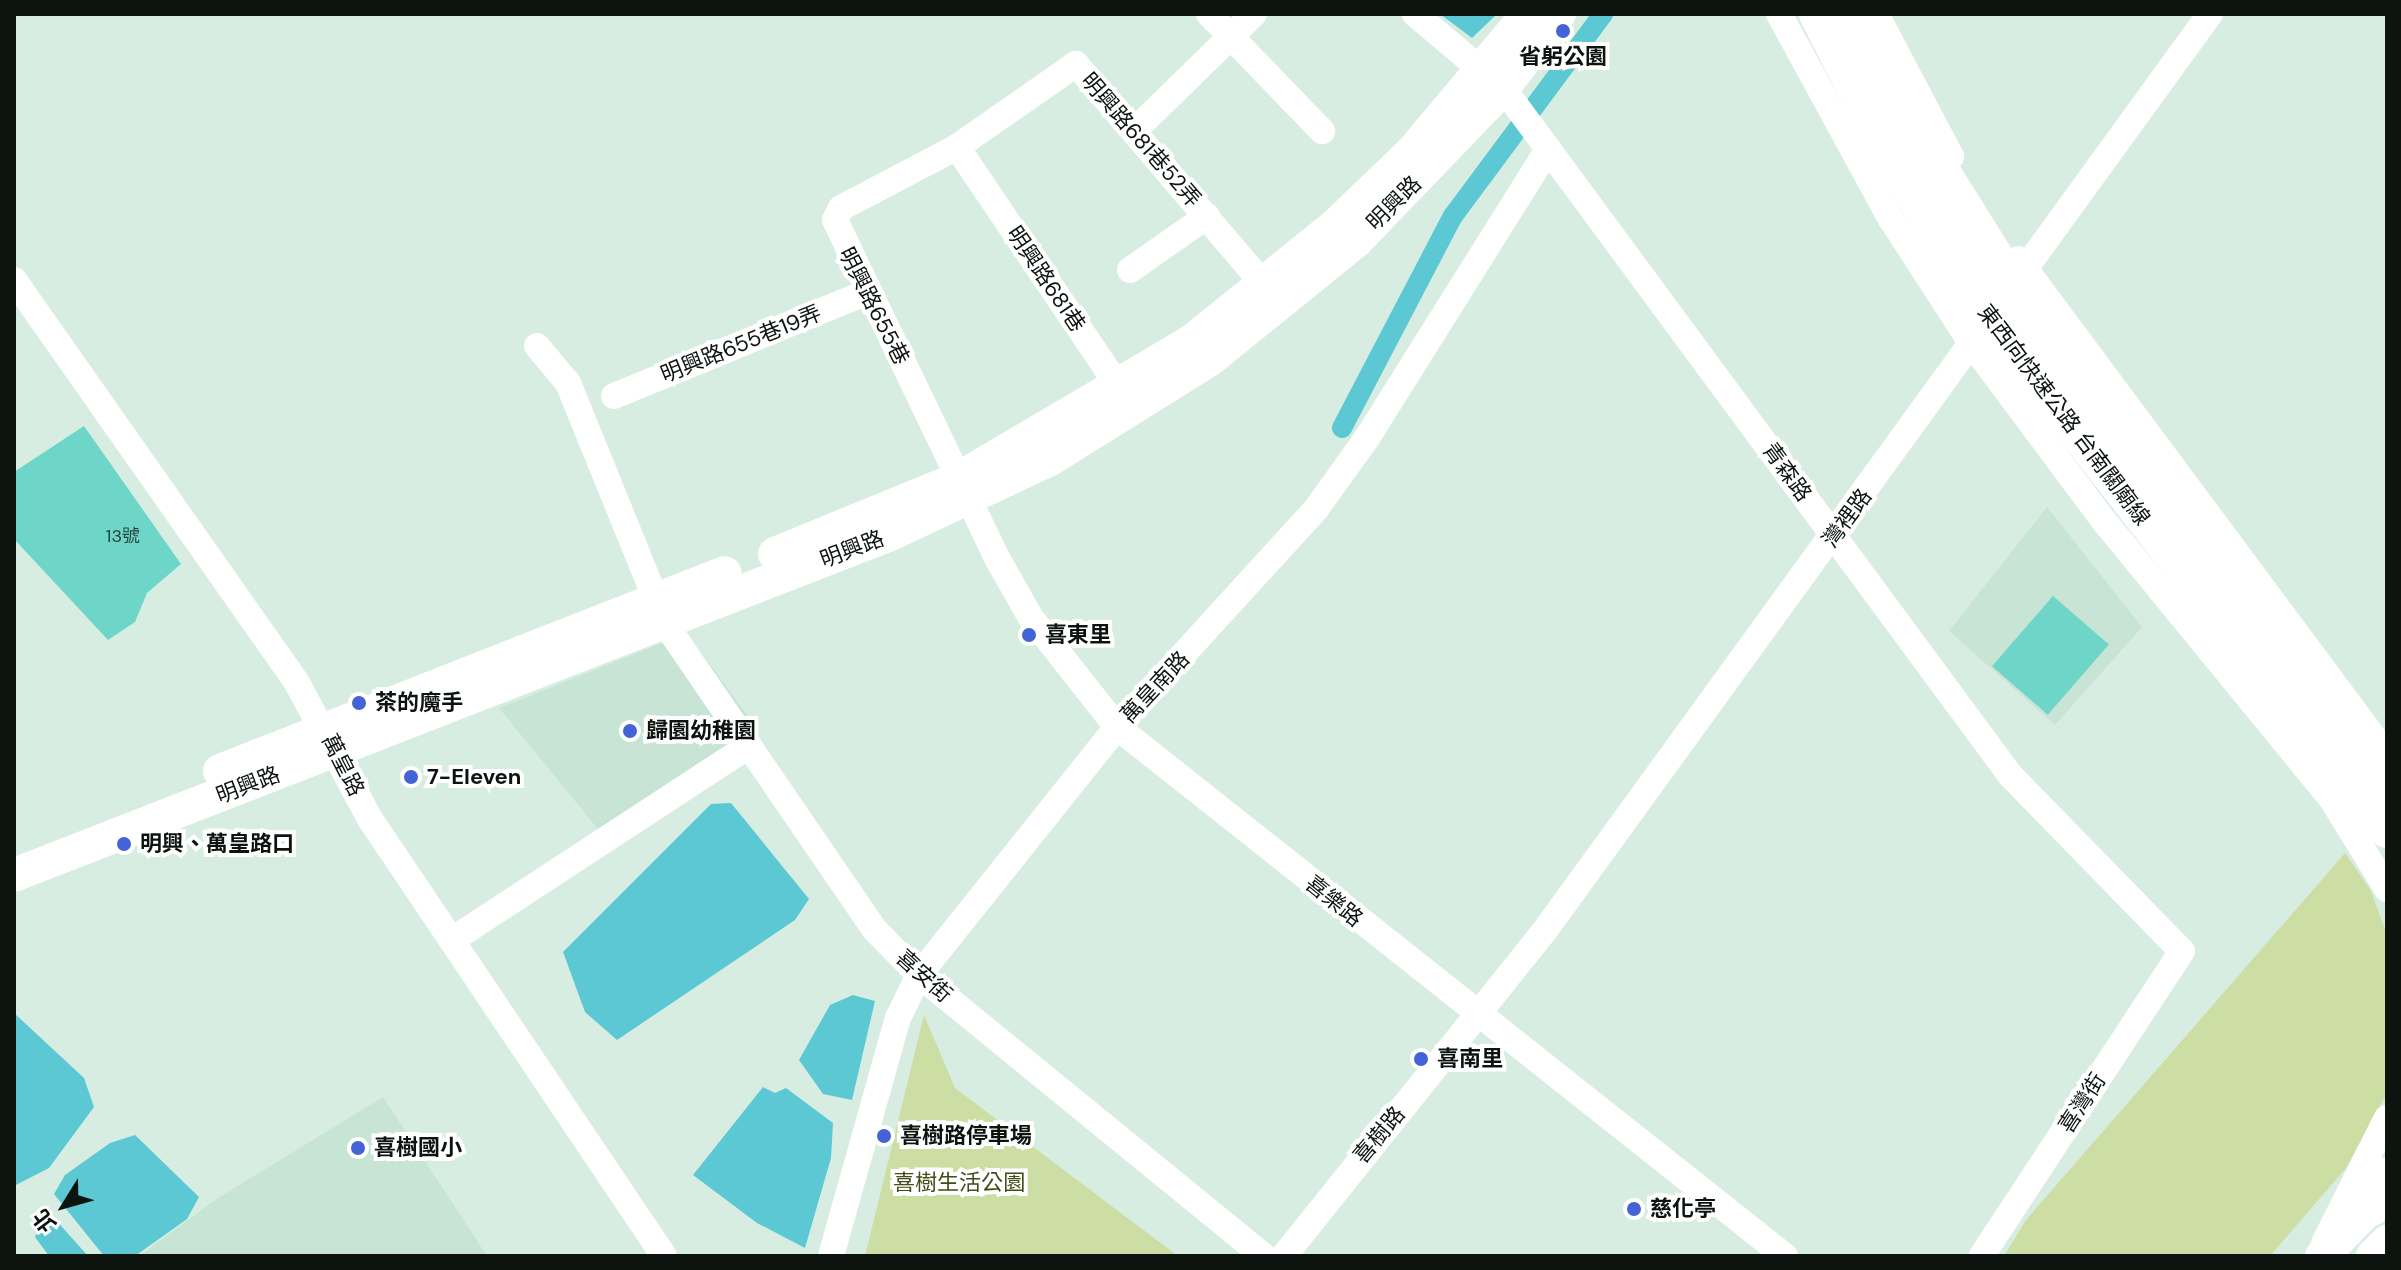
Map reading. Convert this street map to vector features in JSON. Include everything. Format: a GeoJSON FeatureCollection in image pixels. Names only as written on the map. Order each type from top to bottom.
{"type":"FeatureCollection","features":[{"type":"Feature","properties":{"kind":"highway","name":"東西向快速公路 台南關廟線"},"geometry":{"type":"LineString","coordinates":[[1819,14],[1888,149],[1983,309],[2337,719],[2370,780]]}},
{"type":"Feature","properties":{"kind":"highway","name":"東西向快速公路 台南關廟線"},"geometry":{"type":"LineString","coordinates":[[1851,14],[1912,127],[2118,464]]}},
{"type":"Feature","properties":{"kind":"highway"},"geometry":{"type":"LineString","coordinates":[[2370,780],[2387,828]]}},
{"type":"Feature","properties":{"kind":"highway"},"geometry":{"type":"LineString","coordinates":[[2370,780],[2387,848]]}},
{"type":"Feature","properties":{"kind":"main road","name":"明興路"},"geometry":{"type":"LineString","coordinates":[[1127,400],[1265,286],[1413,151],[1497,83],[1528,14]]}},
{"type":"Feature","properties":{"kind":"main road","name":"明興路"},"geometry":{"type":"LineString","coordinates":[[14,875],[330,740],[965,489],[1127,400],[1279,307],[1356,241],[1559,14]]}},
{"type":"Feature","properties":{"kind":"main road","name":"明興路"},"geometry":{"type":"LineString","coordinates":[[14,850],[330,740]]}},
{"type":"Feature","properties":{"kind":"main road"},"geometry":{"type":"LineString","coordinates":[[2320,1256],[2382,1191]]}},
{"type":"Feature","properties":{"kind":"main road"},"geometry":{"type":"LineString","coordinates":[[2373,1256],[2387,1242]]}},
{"type":"Feature","properties":{"kind":"street"},"geometry":{"type":"LineString","coordinates":[[1209,14],[1322,131]]}},
{"type":"Feature","properties":{"kind":"street"},"geometry":{"type":"LineString","coordinates":[[1135,130],[1254,14]]}},
{"type":"Feature","properties":{"kind":"street","name":"青森路"},"geometry":{"type":"LineString","coordinates":[[1415,14],[1497,83],[2010,775],[2182,951]]}},
{"type":"Feature","properties":{"kind":"street"},"geometry":{"type":"LineString","coordinates":[[1779,14],[1891,219],[1972,344],[2104,521],[2331,798],[2387,889]]}},
{"type":"Feature","properties":{"kind":"street"},"geometry":{"type":"LineString","coordinates":[[1876,14],[1960,173],[2026,271],[2181,471],[2387,757]]}},
{"type":"Feature","properties":{"kind":"street","name":"灣裡路"},"geometry":{"type":"LineString","coordinates":[[1477,1016],[1834,536],[2210,14]]}},
{"type":"Feature","properties":{"kind":"street","name":"明興路681巷52弄"},"geometry":{"type":"LineString","coordinates":[[957,147],[1076,64],[1265,286]]}},
{"type":"Feature","properties":{"kind":"street","name":"明興路681巷"},"geometry":{"type":"LineString","coordinates":[[957,147],[1127,400]]}},
{"type":"Feature","properties":{"kind":"street","name":"明興路655巷"},"geometry":{"type":"LineString","coordinates":[[957,147],[841,208],[837,232],[965,489]]}},
{"type":"Feature","properties":{"kind":"street","name":"萬皇南路"},"geometry":{"type":"LineString","coordinates":[[831,1256],[898,1018],[919,975],[1117,727],[1316,509],[1547,149]]}},
{"type":"Feature","properties":{"kind":"street","name":"明興路681巷52弄"},"geometry":{"type":"LineString","coordinates":[[1130,270],[1207,216]]}},
{"type":"Feature","properties":{"kind":"street","name":"萬皇路"},"geometry":{"type":"LineString","coordinates":[[14,280],[330,740],[370,819],[664,1256]]}},
{"type":"Feature","properties":{"kind":"street","name":"明興路655巷19弄"},"geometry":{"type":"LineString","coordinates":[[614,396],[867,292]]}},
{"type":"Feature","properties":{"kind":"street","name":"喜安街"},"geometry":{"type":"LineString","coordinates":[[537,346],[568,383],[660,611],[859,909],[919,975],[1263,1256]]}},
{"type":"Feature","properties":{"kind":"street","name":"喜樂路"},"geometry":{"type":"LineString","coordinates":[[965,489],[1031,618],[1117,727],[1477,1016],[1785,1256]]}},
{"type":"Feature","properties":{"kind":"street"},"geometry":{"type":"LineString","coordinates":[[452,940],[749,746]]}},
{"type":"Feature","properties":{"kind":"street","name":"喜灣街"},"geometry":{"type":"LineString","coordinates":[[1982,1256],[2182,951]]}},
{"type":"Feature","properties":{"kind":"street","name":"喜樹路"},"geometry":{"type":"LineString","coordinates":[[1284,1256],[1477,1016]]}},
{"type":"Feature","properties":{"kind":"street"},"geometry":{"type":"LineString","coordinates":[[2320,1256],[2387,1118]]}},
{"type":"Feature","properties":{"kind":"shaded area"},"geometry":{"type":"Polygon","coordinates":[[[2047,507],[2142,627],[2055,725],[1949,631],[2047,507]]]}},
{"type":"Feature","properties":{"kind":"shaded area","name":"歸園幼稚園"},"geometry":{"type":"Polygon","coordinates":[[[687,633],[750,719],[734,743],[598,829],[499,708],[687,633]]]}},
{"type":"Feature","properties":{"kind":"shaded area","name":"喜樹國小"},"geometry":{"type":"Polygon","coordinates":[[[383,1097],[487,1256],[139,1256],[218,1198],[383,1097]]]}},
{"type":"Feature","properties":{"kind":"green space"},"geometry":{"type":"Polygon","coordinates":[[[2345,853],[2371,891],[2387,935],[2387,1093],[2346,1168],[2270,1256],[2004,1256],[2026,1220],[2345,853]]]}},
{"type":"Feature","properties":{"kind":"green space","name":"喜樹生活公園"},"geometry":{"type":"Polygon","coordinates":[[[924,1015],[955,1088],[1178,1256],[865,1256],[924,1015]]]}},
{"type":"Feature","properties":{"kind":"water"},"geometry":{"type":"Polygon","coordinates":[[[1440,14],[1497,14],[1472,38],[1440,14]]]}},
{"type":"Feature","properties":{"kind":"water"},"geometry":{"type":"Polygon","coordinates":[[[731,803],[809,899],[795,920],[617,1040],[585,1012],[563,952],[711,804],[731,803]]]}},
{"type":"Feature","properties":{"kind":"water"},"geometry":{"type":"Polygon","coordinates":[[[853,995],[875,1001],[852,1100],[823,1094],[799,1060],[830,1005],[853,995]]]}},
{"type":"Feature","properties":{"kind":"water"},"geometry":{"type":"Polygon","coordinates":[[[14,1013],[84,1078],[94,1107],[49,1168],[14,1186],[14,1013]]]}},
{"type":"Feature","properties":{"kind":"water"},"geometry":{"type":"Polygon","coordinates":[[[763,1087],[775,1093],[786,1088],[833,1123],[831,1158],[805,1248],[757,1223],[693,1175],[763,1087]]]}},
{"type":"Feature","properties":{"kind":"water"},"geometry":{"type":"Polygon","coordinates":[[[135,1135],[199,1197],[187,1219],[135,1256],[104,1256],[54,1194],[65,1175],[110,1143],[135,1135]]]}},
{"type":"Feature","properties":{"kind":"water"},"geometry":{"type":"Polygon","coordinates":[[[46,1209],[88,1256],[49,1256],[35,1237],[46,1209]]]}},
{"type":"Feature","properties":{"kind":"building"},"geometry":{"type":"Polygon","coordinates":[[[84,426],[181,564],[147,593],[135,622],[108,640],[14,539],[14,472],[84,426]]]}},
{"type":"Feature","properties":{"kind":"building"},"geometry":{"type":"Polygon","coordinates":[[[2053,596],[2109,645],[2048,715],[1992,666],[2053,596]]]}},
{"type":"Feature","properties":{"kind":"waterway"},"geometry":{"type":"LineString","coordinates":[[1342,428],[1453,216],[1603,14]]}},
{"type":"Feature","properties":{"kind":"place","name":"省躬公園"},"geometry":{"type":"Point","coordinates":[1563,31]}},
{"type":"Feature","properties":{"kind":"place","name":"喜東里"},"geometry":{"type":"Point","coordinates":[1029,635]}},
{"type":"Feature","properties":{"kind":"place","name":"茶的魔手"},"geometry":{"type":"Point","coordinates":[359,703]}},
{"type":"Feature","properties":{"kind":"place","name":"歸園幼稚園"},"geometry":{"type":"Point","coordinates":[630,731]}},
{"type":"Feature","properties":{"kind":"place","name":"7-Eleven"},"geometry":{"type":"Point","coordinates":[411,777]}},
{"type":"Feature","properties":{"kind":"place","name":"明興、萬皇路口"},"geometry":{"type":"Point","coordinates":[124,844]}},
{"type":"Feature","properties":{"kind":"place","name":"喜南里"},"geometry":{"type":"Point","coordinates":[1421,1059]}},
{"type":"Feature","properties":{"kind":"place","name":"喜樹路停車場"},"geometry":{"type":"Point","coordinates":[884,1136]}},
{"type":"Feature","properties":{"kind":"place","name":"喜樹國小"},"geometry":{"type":"Point","coordinates":[358,1148]}},
{"type":"Feature","properties":{"kind":"place","name":"慈化亭"},"geometry":{"type":"Point","coordinates":[1634,1209]}}]}
